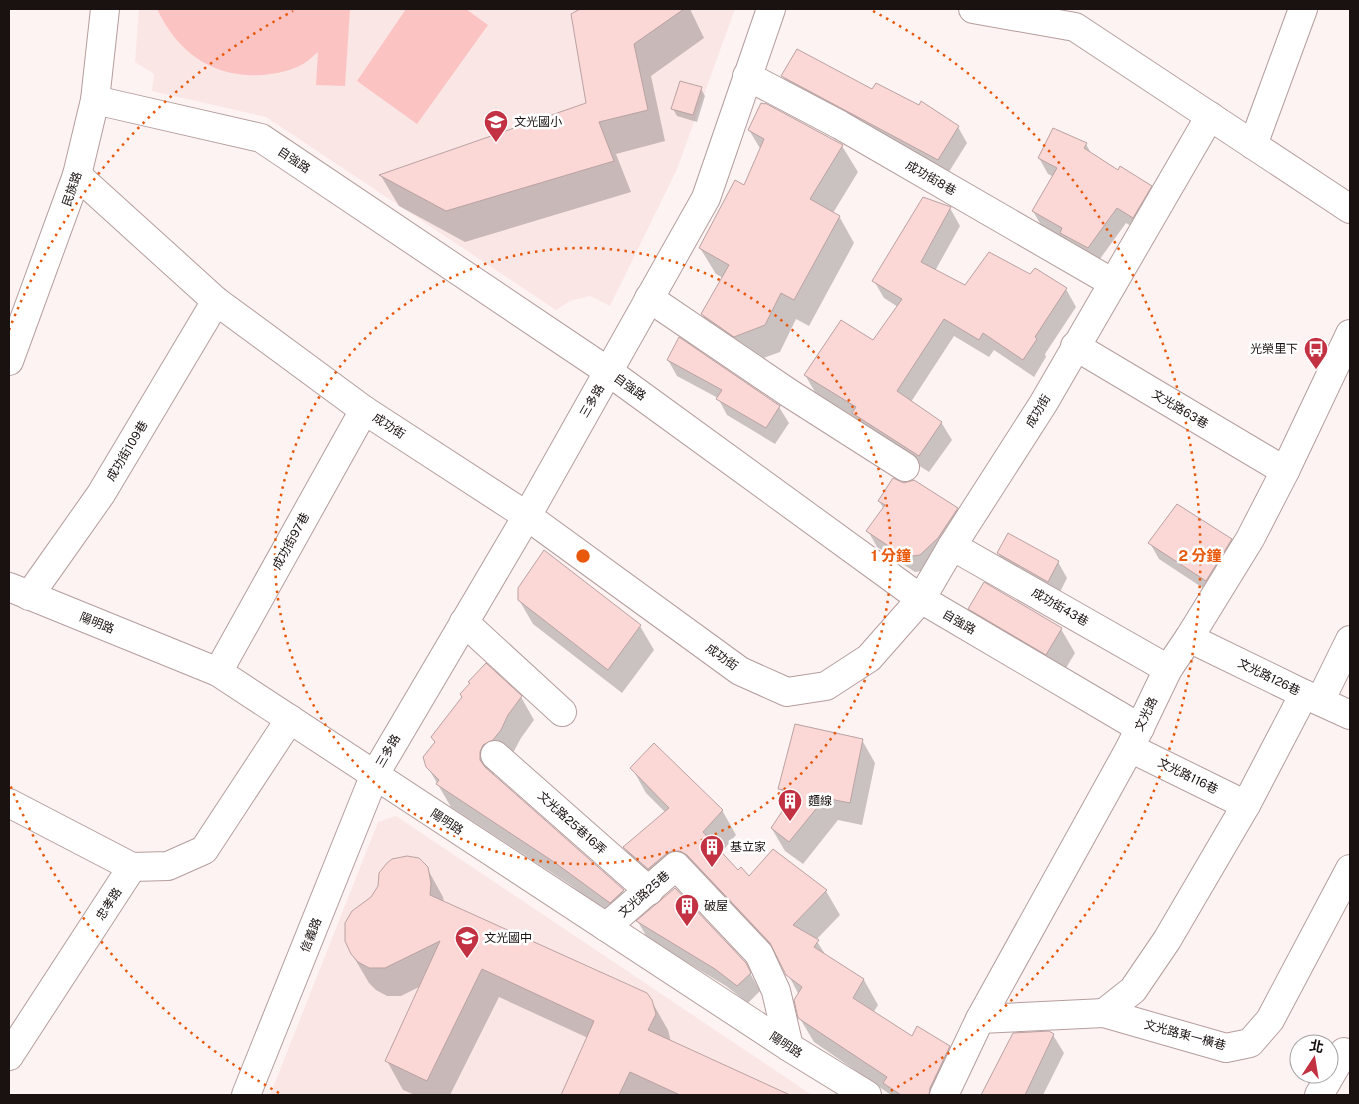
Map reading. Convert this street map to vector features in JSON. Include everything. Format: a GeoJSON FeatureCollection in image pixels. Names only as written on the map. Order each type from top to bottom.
{"type":"FeatureCollection","features":[{"type":"Feature","properties":{"kind":"street","name":"民族路"},"geometry":{"type":"LineString","coordinates":[[9,361],[77,175],[95,100],[105,9]]}},
{"type":"Feature","properties":{"kind":"street","name":"三多路"},"geometry":{"type":"LineString","coordinates":[[374,774],[527,516],[706,198],[771,9]]}},
{"type":"Feature","properties":{"kind":"street"},"geometry":{"type":"LineString","coordinates":[[973,9],[1022,13],[1074,27],[1350,209]]}},
{"type":"Feature","properties":{"kind":"street"},"geometry":{"type":"LineString","coordinates":[[1254,145],[1303,9]]}},
{"type":"Feature","properties":{"kind":"street","name":"成功街8巷"},"geometry":{"type":"LineString","coordinates":[[748,76],[840,125],[1113,283]]}},
{"type":"Feature","properties":{"kind":"street","name":"自強路"},"geometry":{"type":"LineString","coordinates":[[95,100],[261,138],[609,372],[921,599],[1135,738]]}},
{"type":"Feature","properties":{"kind":"street","name":"成功街"},"geometry":{"type":"LineString","coordinates":[[77,175],[216,301],[364,410],[527,516],[740,671],[787,692],[826,686],[869,658],[921,599],[952,546],[1043,404],[1210,116]]}},
{"type":"Feature","properties":{"kind":"street"},"geometry":{"type":"LineString","coordinates":[[649,298],[789,393],[905,467]]}},
{"type":"Feature","properties":{"kind":"street","name":"成功街109巷"},"geometry":{"type":"LineString","coordinates":[[19,591],[102,494],[216,301]]}},
{"type":"Feature","properties":{"kind":"street","name":"文光路"},"geometry":{"type":"LineString","coordinates":[[944,1095],[980,1019],[1135,738],[1168,669],[1250,539],[1349,340]]}},
{"type":"Feature","properties":{"kind":"street","name":"文光路63巷"},"geometry":{"type":"LineString","coordinates":[[1075,346],[1285,471]]}},
{"type":"Feature","properties":{"kind":"street","name":"成功街97巷"},"geometry":{"type":"LineString","coordinates":[[218,672],[364,410]]}},
{"type":"Feature","properties":{"kind":"street","name":"成功街43巷"},"geometry":{"type":"LineString","coordinates":[[952,546],[1168,669]]}},
{"type":"Feature","properties":{"kind":"street","name":"陽明路"},"geometry":{"type":"LineString","coordinates":[[19,591],[218,672],[788,1047],[867,1095]]}},
{"type":"Feature","properties":{"kind":"street"},"geometry":{"type":"LineString","coordinates":[[464,622],[562,712]]}},
{"type":"Feature","properties":{"kind":"street","name":"文光路126巷"},"geometry":{"type":"LineString","coordinates":[[1189,638],[1350,715]]}},
{"type":"Feature","properties":{"kind":"street"},"geometry":{"type":"LineString","coordinates":[[1104,1013],[1133,990],[1167,940],[1246,805],[1350,640]]}},
{"type":"Feature","properties":{"kind":"street"},"geometry":{"type":"LineString","coordinates":[[9,803],[132,867],[168,866],[204,850],[290,719]]}},
{"type":"Feature","properties":{"kind":"street","name":"文光路116巷"},"geometry":{"type":"LineString","coordinates":[[1135,738],[1246,805]]}},
{"type":"Feature","properties":{"kind":"street","name":"文光路25巷16弄"},"geometry":{"type":"LineString","coordinates":[[495,755],[649,891]]}},
{"type":"Feature","properties":{"kind":"street","name":"信義路"},"geometry":{"type":"LineString","coordinates":[[246,1095],[374,774]]}},
{"type":"Feature","properties":{"kind":"street","name":"文光路25巷"},"geometry":{"type":"LineString","coordinates":[[606,926],[676,866],[759,954],[776,991],[788,1047]]}},
{"type":"Feature","properties":{"kind":"street","name":"忠孝路"},"geometry":{"type":"LineString","coordinates":[[9,1056],[132,867]]}},
{"type":"Feature","properties":{"kind":"street","name":"文光路東一橫巷"},"geometry":{"type":"LineString","coordinates":[[980,1019],[1104,1013],[1226,1048],[1250,1043],[1270,1020],[1350,869]]}},
{"type":"Feature","properties":{"kind":"street"},"geometry":{"type":"LineString","coordinates":[[1319,1095],[1347,1053]]}},
{"type":"Feature","properties":{"kind":"shaded area","name":"文光國小"},"geometry":{"type":"Polygon","coordinates":[[[139,9],[735,9],[677,169],[610,306],[590,296],[570,301],[556,310],[266,117],[152,91],[154,74],[135,62],[139,9]]]}},
{"type":"Feature","properties":{"kind":"shaded area"},"geometry":{"type":"Polygon","coordinates":[[[157,9],[350,9],[345,86],[316,85],[318,52],[298,66],[272,74],[244,75],[213,67],[199,60],[175,38],[157,9]]]}},
{"type":"Feature","properties":{"kind":"shaded area"},"geometry":{"type":"Polygon","coordinates":[[[406,9],[466,9],[488,25],[417,124],[357,81],[406,9]]]}},
{"type":"Feature","properties":{"kind":"shaded area","name":"文光國中"},"geometry":{"type":"Polygon","coordinates":[[[396,816],[812,1095],[270,1095],[378,822],[396,816]]]}},
{"type":"Feature","properties":{"kind":"building"},"geometry":{"type":"Polygon","coordinates":[[[580,9],[684,9],[634,44],[648,110],[599,122],[614,161],[446,211],[379,175],[586,103],[571,14],[580,9]]]}},
{"type":"Feature","properties":{"kind":"building"},"geometry":{"type":"Polygon","coordinates":[[[797,49],[872,89],[876,83],[919,105],[921,101],[959,126],[938,160],[781,76],[797,49]]]}},
{"type":"Feature","properties":{"kind":"building"},"geometry":{"type":"Polygon","coordinates":[[[680,81],[702,87],[693,115],[671,109],[680,81]]]}},
{"type":"Feature","properties":{"kind":"building"},"geometry":{"type":"Polygon","coordinates":[[[761,103],[765,103],[843,145],[810,199],[840,216],[794,300],[781,293],[765,325],[734,337],[701,314],[729,265],[699,248],[735,180],[744,185],[764,139],[748,130],[761,103]]]}},
{"type":"Feature","properties":{"kind":"building"},"geometry":{"type":"Polygon","coordinates":[[[1053,128],[1087,143],[1084,148],[1118,170],[1120,166],[1152,186],[1133,218],[1117,208],[1088,248],[1060,233],[1062,228],[1032,211],[1057,168],[1038,158],[1053,128]]]}},
{"type":"Feature","properties":{"kind":"building"},"geometry":{"type":"Polygon","coordinates":[[[923,197],[951,207],[921,262],[965,285],[989,252],[1030,274],[1035,268],[1067,288],[1035,337],[1037,339],[1023,360],[983,333],[979,340],[944,319],[897,391],[942,422],[919,456],[852,413],[856,407],[804,375],[841,320],[873,340],[902,299],[872,281],[923,197]]]}},
{"type":"Feature","properties":{"kind":"building"},"geometry":{"type":"Polygon","coordinates":[[[679,337],[780,406],[766,428],[716,399],[722,390],[667,360],[679,337]]]}},
{"type":"Feature","properties":{"kind":"building"},"geometry":{"type":"Polygon","coordinates":[[[893,478],[904,483],[914,480],[958,508],[938,538],[920,555],[905,557],[866,531],[885,505],[878,501],[893,478]]]}},
{"type":"Feature","properties":{"kind":"building"},"geometry":{"type":"Polygon","coordinates":[[[1177,504],[1232,539],[1206,581],[1148,543],[1177,504]]]}},
{"type":"Feature","properties":{"kind":"building"},"geometry":{"type":"Polygon","coordinates":[[[1008,533],[1059,561],[1048,582],[997,553],[1008,533]]]}},
{"type":"Feature","properties":{"kind":"building"},"geometry":{"type":"Polygon","coordinates":[[[544,550],[641,625],[608,670],[518,600],[518,588],[544,550]]]}},
{"type":"Feature","properties":{"kind":"building"},"geometry":{"type":"Polygon","coordinates":[[[984,582],[1062,628],[1046,655],[968,609],[984,582]]]}},
{"type":"Feature","properties":{"kind":"building"},"geometry":{"type":"Polygon","coordinates":[[[486,663],[522,696],[508,715],[501,730],[493,740],[483,745],[480,752],[480,760],[485,767],[624,890],[610,903],[554,862],[436,784],[439,780],[426,767],[423,757],[435,742],[431,737],[462,697],[460,694],[470,683],[468,682],[486,663]]]}},
{"type":"Feature","properties":{"kind":"building"},"geometry":{"type":"Polygon","coordinates":[[[795,724],[863,739],[850,803],[825,798],[789,842],[771,828],[795,792],[778,789],[795,724]]]}},
{"type":"Feature","properties":{"kind":"building"},"geometry":{"type":"Polygon","coordinates":[[[654,743],[723,810],[703,832],[738,870],[741,867],[749,876],[773,849],[827,890],[793,925],[819,940],[814,947],[864,979],[853,998],[912,1036],[917,1026],[950,1046],[930,1088],[929,1095],[901,1095],[883,1083],[887,1077],[798,1018],[794,1000],[802,987],[786,975],[770,943],[687,855],[680,851],[672,851],[648,869],[623,847],[669,808],[630,768],[654,743]]]}},
{"type":"Feature","properties":{"kind":"building"},"geometry":{"type":"Polygon","coordinates":[[[407,856],[419,858],[428,867],[431,883],[430,895],[647,993],[652,1000],[656,1014],[648,1030],[790,1095],[680,1095],[630,1072],[619,1095],[561,1095],[594,1021],[482,969],[427,1081],[385,1061],[440,941],[385,968],[369,968],[358,962],[351,954],[345,941],[345,923],[352,911],[371,897],[378,886],[379,873],[387,863],[392,859],[407,856]]]}},
{"type":"Feature","properties":{"kind":"building"},"geometry":{"type":"Polygon","coordinates":[[[675,888],[746,963],[751,973],[737,986],[715,969],[636,921],[675,888]]]}},
{"type":"Feature","properties":{"kind":"building"},"geometry":{"type":"Polygon","coordinates":[[[1049,1031],[1054,1034],[1025,1095],[981,1095],[1013,1033],[1049,1031]]]}},
{"type":"Feature","properties":{"kind":"place","name":"文光國小"},"geometry":{"type":"Point","coordinates":[496,143]}},
{"type":"Feature","properties":{"kind":"place","name":"光榮里下"},"geometry":{"type":"Point","coordinates":[1316,370]}},
{"type":"Feature","properties":{"kind":"place","name":"麵線"},"geometry":{"type":"Point","coordinates":[790,822]}},
{"type":"Feature","properties":{"kind":"place","name":"基立家"},"geometry":{"type":"Point","coordinates":[712,868]}},
{"type":"Feature","properties":{"kind":"place","name":"破屋"},"geometry":{"type":"Point","coordinates":[687,927]}},
{"type":"Feature","properties":{"kind":"place","name":"文光國中"},"geometry":{"type":"Point","coordinates":[467,959]}}]}
